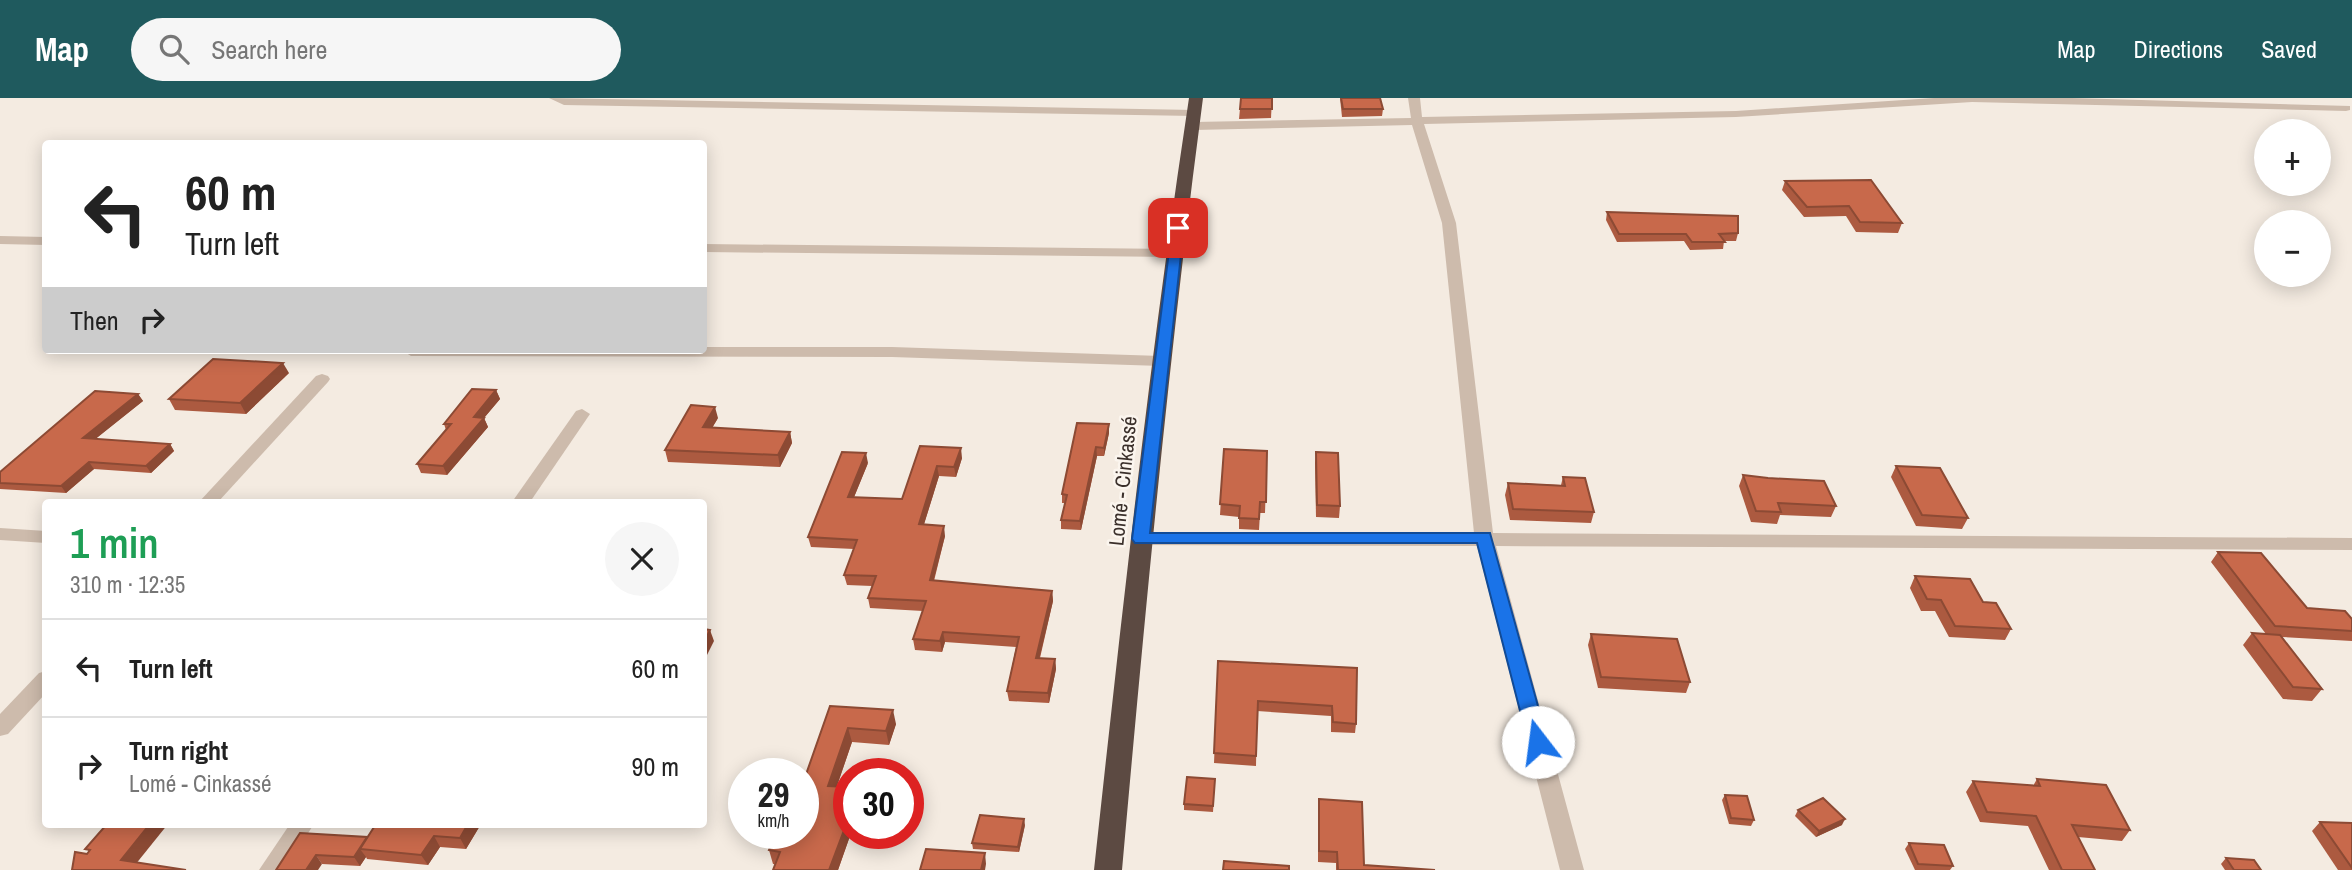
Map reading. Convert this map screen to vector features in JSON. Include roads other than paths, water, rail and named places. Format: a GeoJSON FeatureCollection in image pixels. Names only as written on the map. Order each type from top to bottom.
{"type":"FeatureCollection","features":[{"type":"Feature","properties":{"kind":"highway","name":"Lomé - Cinkassé"},"geometry":{"type":"LineString","coordinates":[[1108,870],[1161,361],[1195,112]]}},
{"type":"Feature","properties":{"kind":"street"},"geometry":{"type":"LineString","coordinates":[[555,98],[564,102],[1195,112],[1417,121],[1736,114],[1972,99],[2346,108]]}},
{"type":"Feature","properties":{"kind":"street"},"geometry":{"type":"LineString","coordinates":[[1413,98],[1417,121],[1449,223],[1484,537],[1572,870]]}},
{"type":"Feature","properties":{"kind":"street"},"geometry":{"type":"LineString","coordinates":[[0,240],[42,241]]}},
{"type":"Feature","properties":{"kind":"street"},"geometry":{"type":"LineString","coordinates":[[707,248],[1174,253]]}},
{"type":"Feature","properties":{"kind":"street"},"geometry":{"type":"LineString","coordinates":[[707,352],[892,352],[1161,361]]}},
{"type":"Feature","properties":{"kind":"street"},"geometry":{"type":"LineString","coordinates":[[211,499],[321,379]]}},
{"type":"Feature","properties":{"kind":"street"},"geometry":{"type":"LineString","coordinates":[[523,499],[582,414]]}},
{"type":"Feature","properties":{"kind":"street"},"geometry":{"type":"LineString","coordinates":[[0,534],[42,537]]}},
{"type":"Feature","properties":{"kind":"street"},"geometry":{"type":"LineString","coordinates":[[1141,539],[1484,537],[2063,545],[2352,544]]}},
{"type":"Feature","properties":{"kind":"street"},"geometry":{"type":"LineString","coordinates":[[0,728],[42,683]]}},
{"type":"Feature","properties":{"kind":"street"},"geometry":{"type":"LineString","coordinates":[[271,870],[300,828]]}}]}
